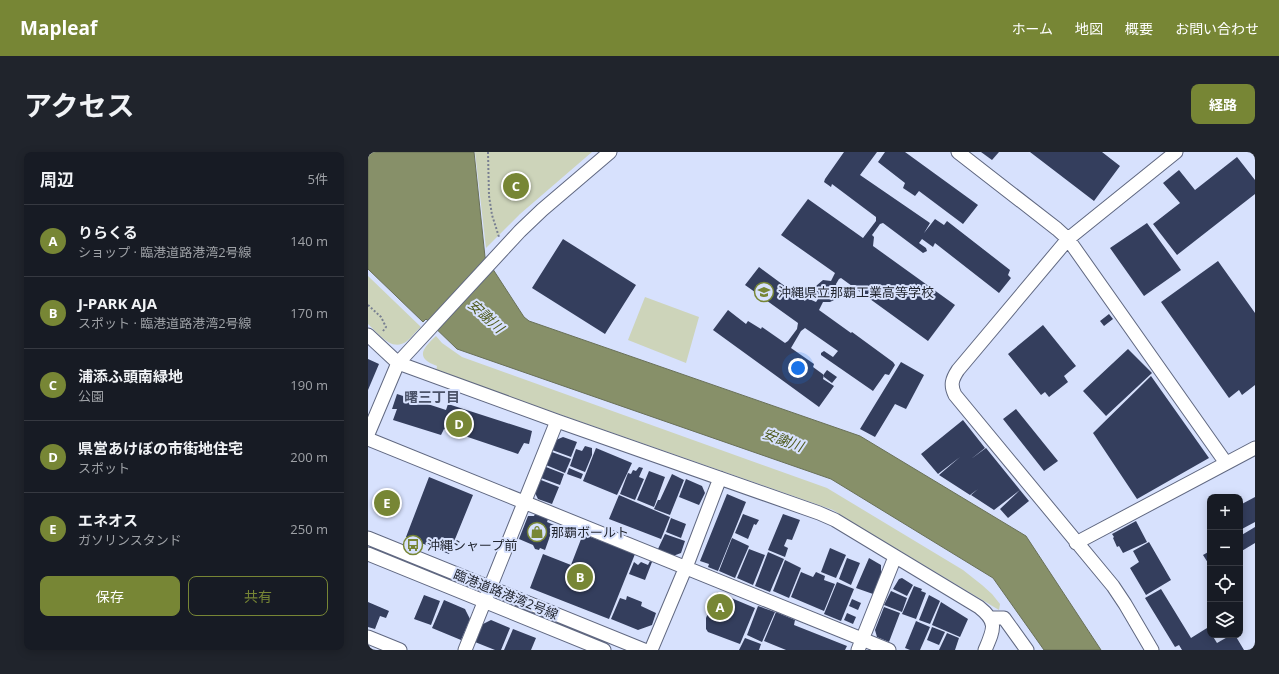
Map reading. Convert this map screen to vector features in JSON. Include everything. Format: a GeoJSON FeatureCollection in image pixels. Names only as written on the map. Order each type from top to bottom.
{"type":"FeatureCollection","features":[{"type":"Feature","properties":{"kind":"street"},"geometry":{"type":"LineString","coordinates":[[368,434],[398,363],[542,210],[610,152]]}},
{"type":"Feature","properties":{"kind":"street"},"geometry":{"type":"LineString","coordinates":[[958,152],[1056,228],[1068,240],[1226,463]]}},
{"type":"Feature","properties":{"kind":"street"},"geometry":{"type":"LineString","coordinates":[[1152,650],[1117,592],[955,395],[952,389],[952,380],[958,370],[1068,240],[1176,152]]}},
{"type":"Feature","properties":{"kind":"street"},"geometry":{"type":"LineString","coordinates":[[368,335],[398,363],[835,520],[979,607],[988,614],[992,621],[992,629],[985,650]]}},
{"type":"Feature","properties":{"kind":"street"},"geometry":{"type":"LineString","coordinates":[[466,650],[484,601],[557,421]]}},
{"type":"Feature","properties":{"kind":"street"},"geometry":{"type":"LineString","coordinates":[[368,439],[686,568],[860,644],[889,650]]}},
{"type":"Feature","properties":{"kind":"street"},"geometry":{"type":"LineString","coordinates":[[1076,542],[1255,448]]}},
{"type":"Feature","properties":{"kind":"street"},"geometry":{"type":"LineString","coordinates":[[651,650],[686,568],[720,478]]}},
{"type":"Feature","properties":{"kind":"street","name":"臨港道路港湾2号線"},"geometry":{"type":"LineString","coordinates":[[368,538],[644,650]]}},
{"type":"Feature","properties":{"kind":"street","name":"臨港道路港湾2号線"},"geometry":{"type":"LineString","coordinates":[[368,554],[604,650]]}},
{"type":"Feature","properties":{"kind":"street"},"geometry":{"type":"LineString","coordinates":[[860,644],[895,557]]}},
{"type":"Feature","properties":{"kind":"street"},"geometry":{"type":"LineString","coordinates":[[990,618],[1004,618],[1026,650]]}},
{"type":"Feature","properties":{"kind":"street"},"geometry":{"type":"LineString","coordinates":[[368,637],[400,650]]}},
{"type":"Feature","properties":{"kind":"path"},"geometry":{"type":"LineString","coordinates":[[488,152],[489,196],[499,254]]}},
{"type":"Feature","properties":{"kind":"path"},"geometry":{"type":"LineString","coordinates":[[368,304],[384,322],[386,326],[382,332],[384,335]]}},
{"type":"Feature","properties":{"kind":"shaded area"},"geometry":{"type":"Polygon","coordinates":[[[475,152],[592,152],[520,214],[486,248],[475,152]]]}},
{"type":"Feature","properties":{"kind":"shaded area"},"geometry":{"type":"Polygon","coordinates":[[[368,276],[421,327],[407,341],[396,345],[391,343],[368,324],[368,276]]]}},
{"type":"Feature","properties":{"kind":"shaded area"},"geometry":{"type":"Polygon","coordinates":[[[645,297],[699,317],[686,363],[628,340],[645,297]]]}},
{"type":"Feature","properties":{"kind":"shaded area"},"geometry":{"type":"Polygon","coordinates":[[[436,336],[442,343],[462,357],[827,488],[963,570],[992,594],[1000,604],[999,610],[833,510],[436,371],[437,366],[426,360],[423,353],[427,345],[436,336]]]}},
{"type":"Feature","properties":{"kind":"water","name":"安謝川"},"geometry":{"type":"Polygon","coordinates":[[[368,152],[474,152],[485,257],[524,317],[529,321],[860,436],[1026,536],[1101,650],[1044,650],[993,578],[831,479],[457,349],[426,319],[423,322],[368,269],[368,152]]]}},
{"type":"Feature","properties":{"kind":"building"},"geometry":{"type":"Polygon","coordinates":[[[844,152],[877,152],[860,175],[930,223],[924,233],[935,219],[944,225],[947,221],[1010,270],[1008,275],[1011,278],[999,293],[935,243],[933,247],[922,239],[919,243],[926,248],[927,251],[923,253],[883,223],[880,224],[872,235],[874,237],[873,246],[955,305],[928,341],[841,278],[839,279],[836,284],[838,293],[836,299],[830,302],[823,302],[819,310],[851,333],[852,332],[895,365],[889,375],[885,374],[873,391],[821,355],[824,351],[833,357],[838,351],[805,328],[801,331],[791,348],[814,364],[813,367],[824,375],[823,379],[834,386],[819,407],[713,330],[728,310],[746,324],[748,321],[761,329],[762,327],[785,343],[797,329],[798,323],[745,285],[759,267],[805,301],[807,298],[816,302],[818,299],[815,293],[816,286],[823,280],[831,281],[835,273],[781,235],[808,199],[863,238],[876,221],[876,217],[832,184],[831,187],[824,182],[844,152]]]}},
{"type":"Feature","properties":{"kind":"building"},"geometry":{"type":"Polygon","coordinates":[[[885,152],[905,152],[978,205],[963,224],[919,191],[915,196],[903,188],[905,183],[878,162],[885,152]]]}},
{"type":"Feature","properties":{"kind":"building"},"geometry":{"type":"Polygon","coordinates":[[[981,152],[999,152],[992,160],[981,152]]]}},
{"type":"Feature","properties":{"kind":"building"},"geometry":{"type":"Polygon","coordinates":[[[1030,152],[1102,152],[1120,166],[1094,201],[1030,152]]]}},
{"type":"Feature","properties":{"kind":"building"},"geometry":{"type":"Polygon","coordinates":[[[1237,157],[1255,180],[1255,194],[1177,255],[1153,224],[1180,203],[1163,183],[1179,170],[1195,190],[1237,157]]]}},
{"type":"Feature","properties":{"kind":"building"},"geometry":{"type":"Polygon","coordinates":[[[1147,223],[1181,270],[1144,296],[1110,248],[1147,223]]]}},
{"type":"Feature","properties":{"kind":"building"},"geometry":{"type":"Polygon","coordinates":[[[563,239],[636,285],[605,334],[532,288],[563,239]]]}},
{"type":"Feature","properties":{"kind":"building"},"geometry":{"type":"Polygon","coordinates":[[[1218,261],[1255,313],[1255,385],[1242,395],[1239,390],[1229,398],[1161,302],[1218,261]]]}},
{"type":"Feature","properties":{"kind":"building"},"geometry":{"type":"Polygon","coordinates":[[[1109,314],[1113,319],[1104,326],[1100,321],[1109,314]]]}},
{"type":"Feature","properties":{"kind":"building"},"geometry":{"type":"Polygon","coordinates":[[[1043,325],[1076,366],[1064,376],[1068,382],[1049,397],[1045,392],[1041,395],[1008,354],[1043,325]]]}},
{"type":"Feature","properties":{"kind":"building"},"geometry":{"type":"Polygon","coordinates":[[[1128,349],[1152,373],[1106,416],[1083,391],[1128,349]]]}},
{"type":"Feature","properties":{"kind":"building"},"geometry":{"type":"Polygon","coordinates":[[[368,359],[379,364],[368,390],[368,359]]]}},
{"type":"Feature","properties":{"kind":"building"},"geometry":{"type":"Polygon","coordinates":[[[901,362],[924,375],[906,409],[895,404],[875,437],[860,429],[901,362]]]}},
{"type":"Feature","properties":{"kind":"building"},"geometry":{"type":"Polygon","coordinates":[[[827,370],[837,377],[832,383],[824,377],[827,370]]]}},
{"type":"Feature","properties":{"kind":"building"},"geometry":{"type":"Polygon","coordinates":[[[1151,376],[1209,458],[1137,499],[1093,433],[1151,376]]]}},
{"type":"Feature","properties":{"kind":"building"},"geometry":{"type":"Polygon","coordinates":[[[397,394],[446,410],[448,404],[532,431],[529,444],[524,443],[518,454],[444,429],[441,435],[393,420],[397,409],[392,409],[397,394]]]}},
{"type":"Feature","properties":{"kind":"building"},"geometry":{"type":"Polygon","coordinates":[[[1016,409],[1058,461],[1044,471],[1003,419],[1016,409]]]}},
{"type":"Feature","properties":{"kind":"building"},"geometry":{"type":"Polygon","coordinates":[[[963,420],[985,448],[971,459],[986,448],[1020,490],[994,510],[971,495],[978,489],[970,495],[939,475],[960,457],[938,474],[921,454],[963,420]]]}},
{"type":"Feature","properties":{"kind":"building"},"geometry":{"type":"Polygon","coordinates":[[[563,437],[577,442],[571,457],[552,450],[556,440],[563,437]]]}},
{"type":"Feature","properties":{"kind":"building"},"geometry":{"type":"Polygon","coordinates":[[[585,446],[592,448],[592,455],[585,472],[570,466],[576,449],[582,451],[585,446]]]}},
{"type":"Feature","properties":{"kind":"building"},"geometry":{"type":"Polygon","coordinates":[[[596,448],[632,463],[617,495],[583,481],[596,448]]]}},
{"type":"Feature","properties":{"kind":"building"},"geometry":{"type":"Polygon","coordinates":[[[552,452],[571,459],[565,473],[546,465],[552,452]]]}},
{"type":"Feature","properties":{"kind":"building"},"geometry":{"type":"Polygon","coordinates":[[[546,467],[564,474],[560,485],[541,478],[546,467]]]}},
{"type":"Feature","properties":{"kind":"building"},"geometry":{"type":"Polygon","coordinates":[[[639,467],[643,468],[639,477],[644,479],[635,500],[620,494],[628,473],[631,474],[633,470],[636,471],[639,467]]]}},
{"type":"Feature","properties":{"kind":"building"},"geometry":{"type":"Polygon","coordinates":[[[569,468],[583,474],[581,479],[567,474],[569,468]]]}},
{"type":"Feature","properties":{"kind":"building"},"geometry":{"type":"Polygon","coordinates":[[[649,471],[665,477],[654,507],[637,500],[649,471]]]}},
{"type":"Feature","properties":{"kind":"building"},"geometry":{"type":"Polygon","coordinates":[[[672,474],[684,480],[670,515],[654,509],[658,500],[660,500],[672,474]]]}},
{"type":"Feature","properties":{"kind":"building"},"geometry":{"type":"Polygon","coordinates":[[[429,477],[473,495],[449,554],[406,537],[429,477]]]}},
{"type":"Feature","properties":{"kind":"building"},"geometry":{"type":"Polygon","coordinates":[[[686,479],[702,486],[705,493],[699,505],[679,497],[686,479]]]}},
{"type":"Feature","properties":{"kind":"building"},"geometry":{"type":"Polygon","coordinates":[[[541,480],[559,487],[552,504],[538,499],[535,493],[541,480]]]}},
{"type":"Feature","properties":{"kind":"building"},"geometry":{"type":"Polygon","coordinates":[[[1020,490],[1029,501],[1008,518],[1000,509],[1020,490]]]}},
{"type":"Feature","properties":{"kind":"building"},"geometry":{"type":"Polygon","coordinates":[[[727,494],[746,502],[718,571],[708,567],[709,564],[700,561],[727,494]]]}},
{"type":"Feature","properties":{"kind":"building"},"geometry":{"type":"Polygon","coordinates":[[[619,495],[670,517],[661,539],[609,519],[619,495]]]}},
{"type":"Feature","properties":{"kind":"building"},"geometry":{"type":"Polygon","coordinates":[[[1255,497],[1255,522],[1243,528],[1243,503],[1255,497]]]}},
{"type":"Feature","properties":{"kind":"building","name":"那覇ボールト"},"geometry":{"type":"Polygon","coordinates":[[[535,514],[548,519],[547,522],[554,525],[545,550],[540,548],[539,550],[535,549],[533,545],[519,539],[528,516],[534,516],[535,514]]]}},
{"type":"Feature","properties":{"kind":"building"},"geometry":{"type":"Polygon","coordinates":[[[743,514],[759,520],[756,525],[754,524],[748,539],[735,533],[743,514]]]}},
{"type":"Feature","properties":{"kind":"building"},"geometry":{"type":"Polygon","coordinates":[[[783,514],[800,520],[792,540],[787,539],[784,546],[788,548],[785,557],[768,550],[783,514]]]}},
{"type":"Feature","properties":{"kind":"building"},"geometry":{"type":"Polygon","coordinates":[[[671,518],[686,524],[681,538],[666,532],[671,518]]]}},
{"type":"Feature","properties":{"kind":"building"},"geometry":{"type":"Polygon","coordinates":[[[1136,521],[1147,542],[1123,553],[1119,546],[1117,547],[1112,534],[1136,521]]]}},
{"type":"Feature","properties":{"kind":"building"},"geometry":{"type":"Polygon","coordinates":[[[1255,527],[1255,543],[1243,550],[1243,534],[1255,527]]]}},
{"type":"Feature","properties":{"kind":"building"},"geometry":{"type":"Polygon","coordinates":[[[583,534],[635,554],[609,619],[530,588],[543,554],[571,565],[583,534]]]}},
{"type":"Feature","properties":{"kind":"building"},"geometry":{"type":"Polygon","coordinates":[[[665,534],[685,541],[681,553],[673,556],[658,549],[665,534]]]}},
{"type":"Feature","properties":{"kind":"building"},"geometry":{"type":"Polygon","coordinates":[[[732,538],[749,546],[735,578],[719,571],[732,538]]]}},
{"type":"Feature","properties":{"kind":"building"},"geometry":{"type":"Polygon","coordinates":[[[1149,542],[1171,580],[1146,595],[1130,568],[1139,562],[1133,551],[1149,542]]]}},
{"type":"Feature","properties":{"kind":"building"},"geometry":{"type":"Polygon","coordinates":[[[830,548],[846,555],[836,578],[821,572],[830,548]]]}},
{"type":"Feature","properties":{"kind":"building"},"geometry":{"type":"Polygon","coordinates":[[[749,549],[765,555],[753,585],[737,578],[749,549]]]}},
{"type":"Feature","properties":{"kind":"building"},"geometry":{"type":"Polygon","coordinates":[[[768,552],[784,559],[770,592],[755,586],[768,552]]]}},
{"type":"Feature","properties":{"kind":"building"},"geometry":{"type":"Polygon","coordinates":[[[1207,553],[1207,561],[1203,555],[1207,553]]]}},
{"type":"Feature","properties":{"kind":"building"},"geometry":{"type":"Polygon","coordinates":[[[847,558],[860,563],[851,585],[839,579],[847,558]]]}},
{"type":"Feature","properties":{"kind":"building"},"geometry":{"type":"Polygon","coordinates":[[[869,558],[881,565],[881,574],[873,594],[856,588],[869,558]]]}},
{"type":"Feature","properties":{"kind":"building"},"geometry":{"type":"Polygon","coordinates":[[[785,560],[801,568],[789,598],[773,591],[785,560]]]}},
{"type":"Feature","properties":{"kind":"building"},"geometry":{"type":"Polygon","coordinates":[[[650,561],[652,562],[645,580],[629,574],[634,562],[638,565],[641,562],[648,565],[650,561]]]}},
{"type":"Feature","properties":{"kind":"building"},"geometry":{"type":"Polygon","coordinates":[[[801,572],[813,577],[816,572],[825,576],[824,580],[835,584],[824,611],[791,597],[801,572]]]}},
{"type":"Feature","properties":{"kind":"building"},"geometry":{"type":"Polygon","coordinates":[[[902,578],[913,585],[907,596],[893,589],[899,579],[902,578]]]}},
{"type":"Feature","properties":{"kind":"building"},"geometry":{"type":"Polygon","coordinates":[[[837,582],[854,589],[841,621],[824,614],[837,582]]]}},
{"type":"Feature","properties":{"kind":"building"},"geometry":{"type":"Polygon","coordinates":[[[914,586],[922,589],[921,591],[926,593],[916,619],[902,614],[914,586]]]}},
{"type":"Feature","properties":{"kind":"building"},"geometry":{"type":"Polygon","coordinates":[[[1161,589],[1191,638],[1207,628],[1207,638],[1214,638],[1217,643],[1226,638],[1237,638],[1244,650],[1182,650],[1179,645],[1175,647],[1145,598],[1161,589]]]}},
{"type":"Feature","properties":{"kind":"building"},"geometry":{"type":"Polygon","coordinates":[[[891,591],[907,598],[902,612],[884,605],[891,591]]]}},
{"type":"Feature","properties":{"kind":"building"},"geometry":{"type":"Polygon","coordinates":[[[717,592],[755,608],[740,644],[708,632],[706,629],[706,618],[717,592]]]}},
{"type":"Feature","properties":{"kind":"building"},"geometry":{"type":"Polygon","coordinates":[[[424,595],[440,601],[431,625],[414,619],[424,595]]]}},
{"type":"Feature","properties":{"kind":"building"},"geometry":{"type":"Polygon","coordinates":[[[929,595],[940,601],[930,624],[919,620],[929,595]]]}},
{"type":"Feature","properties":{"kind":"building"},"geometry":{"type":"Polygon","coordinates":[[[627,596],[642,602],[641,606],[656,613],[652,625],[638,630],[611,619],[620,598],[626,600],[627,596]]]}},
{"type":"Feature","properties":{"kind":"building"},"geometry":{"type":"Polygon","coordinates":[[[852,599],[861,603],[858,610],[849,606],[852,599]]]}},
{"type":"Feature","properties":{"kind":"building"},"geometry":{"type":"Polygon","coordinates":[[[444,600],[465,609],[470,619],[461,640],[432,628],[444,600]]]}},
{"type":"Feature","properties":{"kind":"building"},"geometry":{"type":"Polygon","coordinates":[[[368,602],[389,611],[386,618],[380,616],[375,629],[368,627],[368,602]]]}},
{"type":"Feature","properties":{"kind":"building"},"geometry":{"type":"Polygon","coordinates":[[[941,602],[968,619],[960,637],[932,625],[941,602]]]}},
{"type":"Feature","properties":{"kind":"building"},"geometry":{"type":"Polygon","coordinates":[[[758,606],[775,612],[762,642],[747,635],[758,606]]]}},
{"type":"Feature","properties":{"kind":"building"},"geometry":{"type":"Polygon","coordinates":[[[884,607],[900,613],[889,642],[877,637],[875,630],[884,607]]]}},
{"type":"Feature","properties":{"kind":"building"},"geometry":{"type":"Polygon","coordinates":[[[776,612],[795,620],[794,625],[847,646],[845,650],[786,650],[764,641],[776,612]]]}},
{"type":"Feature","properties":{"kind":"building"},"geometry":{"type":"Polygon","coordinates":[[[847,613],[856,617],[853,624],[844,620],[847,613]]]}},
{"type":"Feature","properties":{"kind":"building"},"geometry":{"type":"Polygon","coordinates":[[[491,620],[510,628],[501,650],[495,650],[475,642],[483,624],[491,620]]]}},
{"type":"Feature","properties":{"kind":"building"},"geometry":{"type":"Polygon","coordinates":[[[916,621],[930,627],[920,650],[910,650],[905,648],[916,621]]]}},
{"type":"Feature","properties":{"kind":"building"},"geometry":{"type":"Polygon","coordinates":[[[932,627],[945,632],[939,645],[927,640],[932,627]]]}},
{"type":"Feature","properties":{"kind":"building"},"geometry":{"type":"Polygon","coordinates":[[[513,629],[536,638],[531,650],[504,650],[513,629]]]}},
{"type":"Feature","properties":{"kind":"building"},"geometry":{"type":"Polygon","coordinates":[[[947,633],[959,638],[955,650],[939,650],[947,633]]]}},
{"type":"Feature","properties":{"kind":"building"},"geometry":{"type":"Polygon","coordinates":[[[745,638],[761,644],[759,650],[739,650],[745,638]]]}},
{"type":"Feature","properties":{"kind":"place","name":"浦添ふ頭南緑地"},"geometry":{"type":"Point","coordinates":[516,186]}},
{"type":"Feature","properties":{"kind":"place","name":"沖縄県立那覇工業高等学校"},"geometry":{"type":"Point","coordinates":[764,292]}},
{"type":"Feature","properties":{"kind":"place","name":"県営あけぼの市街地住宅"},"geometry":{"type":"Point","coordinates":[459,424]}},
{"type":"Feature","properties":{"kind":"place","name":"エネオス"},"geometry":{"type":"Point","coordinates":[387,503]}},
{"type":"Feature","properties":{"kind":"place","name":"那覇ボールト"},"geometry":{"type":"Point","coordinates":[537,532]}},
{"type":"Feature","properties":{"kind":"place","name":"沖縄シャープ前"},"geometry":{"type":"Point","coordinates":[413,545]}},
{"type":"Feature","properties":{"kind":"place","name":"J-PARK AJA"},"geometry":{"type":"Point","coordinates":[580,577]}},
{"type":"Feature","properties":{"kind":"place","name":"りらくる"},"geometry":{"type":"Point","coordinates":[720,607]}},
{"type":"Feature","properties":{"kind":"district","name":"曙三丁目"},"geometry":{"type":"Point","coordinates":[432,397]}}]}
